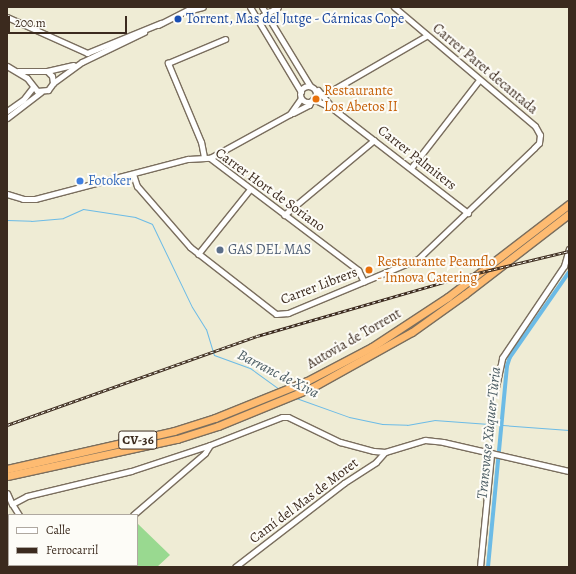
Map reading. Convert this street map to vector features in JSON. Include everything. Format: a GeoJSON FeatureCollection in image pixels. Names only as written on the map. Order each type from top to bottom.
{"type":"FeatureCollection","features":[{"type":"Feature","properties":{"kind":"highway","name":"Autovia de Torrent"},"geometry":{"type":"LineString","coordinates":[[7,469],[133,442],[215,418],[266,399],[307,381],[372,346],[436,305],[569,204]]}},
{"type":"Feature","properties":{"kind":"highway","name":"Autovia de Torrent"},"geometry":{"type":"LineString","coordinates":[[7,476],[177,439],[273,405],[313,387],[412,332],[465,294],[569,214]]}},
{"type":"Feature","properties":{"kind":"highway"},"geometry":{"type":"LineString","coordinates":[[7,481],[134,453],[177,439]]}},
{"type":"Feature","properties":{"kind":"highway"},"geometry":{"type":"LineString","coordinates":[[7,465],[133,442]]}},
{"type":"Feature","properties":{"kind":"street"},"geometry":{"type":"LineString","coordinates":[[7,118],[40,92],[48,90],[53,83],[82,62],[193,7]]}},
{"type":"Feature","properties":{"kind":"street"},"geometry":{"type":"LineString","coordinates":[[186,11],[203,7]]}},
{"type":"Feature","properties":{"kind":"street"},"geometry":{"type":"LineString","coordinates":[[250,7],[300,92],[302,98],[290,114]]}},
{"type":"Feature","properties":{"kind":"street"},"geometry":{"type":"LineString","coordinates":[[210,158],[309,105],[313,99],[314,89],[262,7]]}},
{"type":"Feature","properties":{"kind":"street"},"geometry":{"type":"LineString","coordinates":[[259,21],[266,13],[278,7]]}},
{"type":"Feature","properties":{"kind":"street","name":"Carrer Paret decantada"},"geometry":{"type":"LineString","coordinates":[[394,7],[478,80],[535,126],[540,136]]}},
{"type":"Feature","properties":{"kind":"street"},"geometry":{"type":"LineString","coordinates":[[7,17],[87,53],[161,23]]}},
{"type":"Feature","properties":{"kind":"street"},"geometry":{"type":"LineString","coordinates":[[313,99],[324,95],[426,36]]}},
{"type":"Feature","properties":{"kind":"street"},"geometry":{"type":"LineString","coordinates":[[204,157],[201,142],[168,63],[225,39]]}},
{"type":"Feature","properties":{"kind":"street"},"geometry":{"type":"LineString","coordinates":[[18,71],[47,71],[82,62]]}},
{"type":"Feature","properties":{"kind":"street"},"geometry":{"type":"LineString","coordinates":[[7,66],[18,71],[40,92]]}},
{"type":"Feature","properties":{"kind":"street"},"geometry":{"type":"LineString","coordinates":[[47,71],[52,76],[53,83]]}},
{"type":"Feature","properties":{"kind":"street"},"geometry":{"type":"LineString","coordinates":[[7,111],[23,100],[32,85],[35,72]]}},
{"type":"Feature","properties":{"kind":"street"},"geometry":{"type":"LineString","coordinates":[[411,168],[478,80]]}},
{"type":"Feature","properties":{"kind":"street"},"geometry":{"type":"LineString","coordinates":[[300,92],[304,87],[314,89],[337,87]]}},
{"type":"Feature","properties":{"kind":"street","name":"Carrer Palmiters"},"geometry":{"type":"LineString","coordinates":[[314,89],[324,95],[332,108]]}},
{"type":"Feature","properties":{"kind":"street"},"geometry":{"type":"LineString","coordinates":[[329,102],[331,91]]}},
{"type":"Feature","properties":{"kind":"street","name":"Carrer Palmiters"},"geometry":{"type":"LineString","coordinates":[[302,98],[313,99],[332,108],[468,213]]}},
{"type":"Feature","properties":{"kind":"street","name":"Carrer Librers"},"geometry":{"type":"LineString","coordinates":[[133,174],[137,186],[198,254],[276,314],[288,313],[418,259],[468,213],[534,148],[539,142],[540,136]]}},
{"type":"Feature","properties":{"kind":"street"},"geometry":{"type":"LineString","coordinates":[[284,215],[374,140]]}},
{"type":"Feature","properties":{"kind":"street","name":"Carrer Hort de Soriano"},"geometry":{"type":"LineString","coordinates":[[7,194],[23,199],[35,199],[188,159],[204,157],[210,158],[358,270],[364,282]]}},
{"type":"Feature","properties":{"kind":"street"},"geometry":{"type":"LineString","coordinates":[[198,254],[250,189]]}},
{"type":"Feature","properties":{"kind":"street"},"geometry":{"type":"LineString","coordinates":[[496,388],[502,358],[564,266],[569,249]]}},
{"type":"Feature","properties":{"kind":"street"},"geometry":{"type":"LineString","coordinates":[[12,504],[38,493],[131,471],[210,445],[273,419],[288,417],[340,442],[385,452],[425,440],[443,442],[493,455],[569,471]]}},
{"type":"Feature","properties":{"kind":"street"},"geometry":{"type":"LineString","coordinates":[[134,514],[205,453],[210,445]]}},
{"type":"Feature","properties":{"kind":"street","name":"Camí del Mas de Moret"},"geometry":{"type":"LineString","coordinates":[[235,567],[344,483],[376,462],[385,452]]}},
{"type":"Feature","properties":{"kind":"street"},"geometry":{"type":"LineString","coordinates":[[480,567],[493,455]]}},
{"type":"Feature","properties":{"kind":"street"},"geometry":{"type":"LineString","coordinates":[[7,493],[18,514]]}},
{"type":"Feature","properties":{"kind":"green space"},"geometry":{"type":"Polygon","coordinates":[[[138,524],[170,555],[157,567],[80,567],[138,566],[138,524]]]}},
{"type":"Feature","properties":{"kind":"waterway","name":"Barranc de Xiva"},"geometry":{"type":"LineString","coordinates":[[7,220],[31,221],[63,218],[83,209],[135,217],[152,224],[192,307],[206,329],[214,355],[250,368],[279,389]]}},
{"type":"Feature","properties":{"kind":"waterway","name":"Transvase Xùquer-Tùria"},"geometry":{"type":"LineString","coordinates":[[488,567],[507,366],[510,357],[569,272]]}},
{"type":"Feature","properties":{"kind":"waterway","name":"Barranc de Xiva"},"geometry":{"type":"LineString","coordinates":[[296,398],[349,417],[382,424],[407,425],[434,420],[569,430]]}},
{"type":"Feature","properties":{"kind":"railway"},"geometry":{"type":"LineString","coordinates":[[7,425],[257,336],[465,276],[569,251]]}},
{"type":"Feature","properties":{"kind":"place","name":"Torrent, Mas del Jutge - Cárnicas Cope"},"geometry":{"type":"Point","coordinates":[178,19]}},
{"type":"Feature","properties":{"kind":"place","name":"Restaurante Los Abetos II"},"geometry":{"type":"Point","coordinates":[316,99]}},
{"type":"Feature","properties":{"kind":"place","name":"Fotoker"},"geometry":{"type":"Point","coordinates":[80,181]}},
{"type":"Feature","properties":{"kind":"place","name":"GAS DEL MAS"},"geometry":{"type":"Point","coordinates":[220,250]}},
{"type":"Feature","properties":{"kind":"place","name":"Restaurante Peamflo - Innova Catering"},"geometry":{"type":"Point","coordinates":[369,270]}}]}
